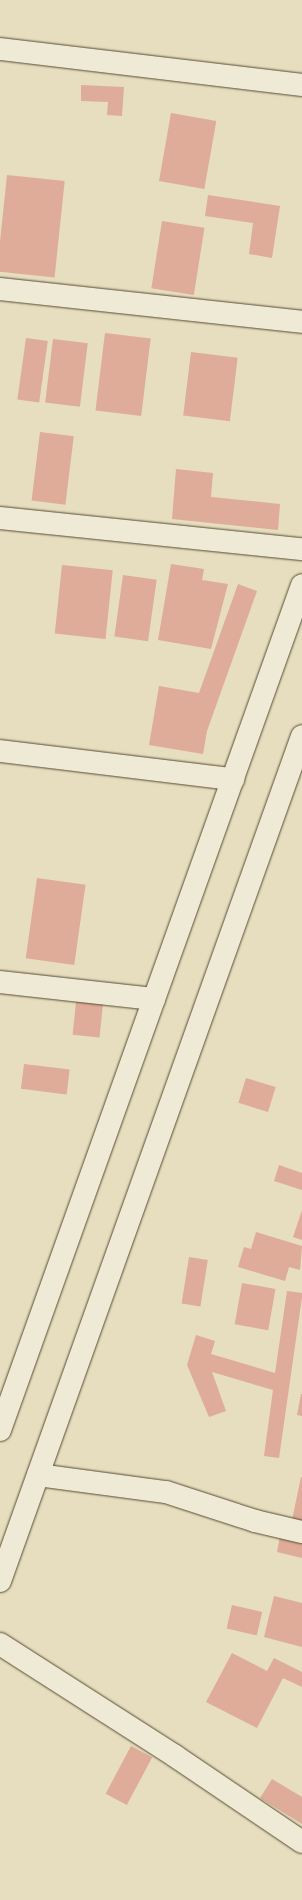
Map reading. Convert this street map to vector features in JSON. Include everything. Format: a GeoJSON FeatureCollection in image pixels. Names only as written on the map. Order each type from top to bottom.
{"type":"FeatureCollection","features":[{"type":"Feature","properties":{"kind":"street"},"geometry":{"type":"LineString","coordinates":[[0,48],[302,85]]}},
{"type":"Feature","properties":{"kind":"street"},"geometry":{"type":"LineString","coordinates":[[0,289],[302,322]]}},
{"type":"Feature","properties":{"kind":"street"},"geometry":{"type":"LineString","coordinates":[[0,518],[302,549]]}},
{"type":"Feature","properties":{"kind":"street"},"geometry":{"type":"LineString","coordinates":[[0,1430],[302,585]]}},
{"type":"Feature","properties":{"kind":"street"},"geometry":{"type":"LineString","coordinates":[[0,1581],[302,736]]}},
{"type":"Feature","properties":{"kind":"street"},"geometry":{"type":"LineString","coordinates":[[0,751],[233,779]]}},
{"type":"Feature","properties":{"kind":"street"},"geometry":{"type":"LineString","coordinates":[[0,982],[154,999]]}},
{"type":"Feature","properties":{"kind":"street"},"geometry":{"type":"LineString","coordinates":[[38,1475],[166,1492],[255,1521],[302,1532]]}},
{"type":"Feature","properties":{"kind":"street"},"geometry":{"type":"LineString","coordinates":[[0,1644],[175,1756],[302,1842]]}},
{"type":"Feature","properties":{"kind":"building"},"geometry":{"type":"Polygon","coordinates":[[[81,85],[124,87],[122,116],[107,115],[108,102],[81,101],[81,85]]]}},
{"type":"Feature","properties":{"kind":"building"},"geometry":{"type":"Polygon","coordinates":[[[171,113],[216,121],[204,189],[159,181],[171,113]]]}},
{"type":"Feature","properties":{"kind":"building"},"geometry":{"type":"Polygon","coordinates":[[[7,175],[65,181],[55,278],[0,272],[0,242],[7,175]]]}},
{"type":"Feature","properties":{"kind":"building"},"geometry":{"type":"Polygon","coordinates":[[[208,195],[280,206],[272,258],[249,254],[253,223],[205,216],[208,195]]]}},
{"type":"Feature","properties":{"kind":"building"},"geometry":{"type":"Polygon","coordinates":[[[162,221],[204,228],[194,295],[151,288],[162,221]]]}},
{"type":"Feature","properties":{"kind":"building"},"geometry":{"type":"Polygon","coordinates":[[[105,333],[151,339],[141,416],[95,410],[105,333]]]}},
{"type":"Feature","properties":{"kind":"building"},"geometry":{"type":"Polygon","coordinates":[[[26,338],[48,341],[39,402],[17,399],[26,338]]]}},
{"type":"Feature","properties":{"kind":"building"},"geometry":{"type":"Polygon","coordinates":[[[53,339],[88,343],[80,407],[45,403],[53,339]]]}},
{"type":"Feature","properties":{"kind":"building"},"geometry":{"type":"Polygon","coordinates":[[[191,352],[238,358],[230,421],[183,416],[191,352]]]}},
{"type":"Feature","properties":{"kind":"building"},"geometry":{"type":"Polygon","coordinates":[[[40,432],[74,436],[65,505],[32,500],[40,432]]]}},
{"type":"Feature","properties":{"kind":"building"},"geometry":{"type":"Polygon","coordinates":[[[176,469],[213,473],[211,497],[280,504],[278,530],[172,519],[176,469]]]}},
{"type":"Feature","properties":{"kind":"building"},"geometry":{"type":"Polygon","coordinates":[[[171,564],[204,569],[202,580],[228,584],[211,649],[158,640],[171,564]]]}},
{"type":"Feature","properties":{"kind":"building"},"geometry":{"type":"Polygon","coordinates":[[[62,565],[113,570],[106,639],[55,634],[62,565]]]}},
{"type":"Feature","properties":{"kind":"building"},"geometry":{"type":"Polygon","coordinates":[[[123,575],[157,580],[148,641],[114,636],[123,575]]]}},
{"type":"Feature","properties":{"kind":"building"},"geometry":{"type":"Polygon","coordinates":[[[238,584],[257,591],[207,731],[203,754],[149,745],[159,686],[199,693],[238,584]]]}},
{"type":"Feature","properties":{"kind":"building"},"geometry":{"type":"Polygon","coordinates":[[[37,878],[86,885],[74,965],[26,958],[37,878]]]}},
{"type":"Feature","properties":{"kind":"building"},"geometry":{"type":"Polygon","coordinates":[[[77,993],[104,996],[99,1038],[73,1035],[77,993]]]}},
{"type":"Feature","properties":{"kind":"building"},"geometry":{"type":"Polygon","coordinates":[[[24,1064],[70,1070],[67,1094],[21,1089],[24,1064]]]}},
{"type":"Feature","properties":{"kind":"building"},"geometry":{"type":"Polygon","coordinates":[[[246,1078],[276,1087],[268,1112],[238,1103],[246,1078]]]}},
{"type":"Feature","properties":{"kind":"building"},"geometry":{"type":"Polygon","coordinates":[[[279,1165],[302,1173],[302,1190],[274,1181],[279,1165]]]}},
{"type":"Feature","properties":{"kind":"building"},"geometry":{"type":"Polygon","coordinates":[[[302,1210],[302,1240],[293,1237],[302,1210]]]}},
{"type":"Feature","properties":{"kind":"building"},"geometry":{"type":"Polygon","coordinates":[[[256,1232],[302,1246],[300,1270],[289,1267],[285,1281],[238,1267],[244,1247],[251,1249],[256,1232]]]}},
{"type":"Feature","properties":{"kind":"building"},"geometry":{"type":"Polygon","coordinates":[[[189,1257],[208,1260],[200,1306],[182,1303],[189,1257]]]}},
{"type":"Feature","properties":{"kind":"building"},"geometry":{"type":"Polygon","coordinates":[[[242,1283],[275,1289],[268,1330],[235,1324],[242,1283]]]}},
{"type":"Feature","properties":{"kind":"building"},"geometry":{"type":"Polygon","coordinates":[[[287,1291],[302,1293],[302,1297],[279,1458],[264,1456],[273,1390],[212,1372],[226,1411],[209,1417],[187,1365],[196,1335],[215,1341],[211,1354],[275,1373],[287,1291]]]}},
{"type":"Feature","properties":{"kind":"building"},"geometry":{"type":"Polygon","coordinates":[[[302,1394],[302,1416],[297,1415],[302,1394]]]}},
{"type":"Feature","properties":{"kind":"building"},"geometry":{"type":"Polygon","coordinates":[[[302,1477],[302,1523],[292,1520],[302,1477]]]}},
{"type":"Feature","properties":{"kind":"building"},"geometry":{"type":"Polygon","coordinates":[[[280,1536],[302,1541],[302,1558],[277,1552],[280,1536]]]}},
{"type":"Feature","properties":{"kind":"building"},"geometry":{"type":"Polygon","coordinates":[[[274,1596],[302,1603],[302,1647],[264,1637],[274,1596]]]}},
{"type":"Feature","properties":{"kind":"building"},"geometry":{"type":"Polygon","coordinates":[[[232,1605],[262,1612],[257,1635],[227,1628],[232,1605]]]}},
{"type":"Feature","properties":{"kind":"building"},"geometry":{"type":"Polygon","coordinates":[[[232,1653],[267,1671],[274,1658],[302,1672],[302,1687],[283,1678],[257,1728],[206,1702],[232,1653]]]}},
{"type":"Feature","properties":{"kind":"building"},"geometry":{"type":"Polygon","coordinates":[[[131,1746],[152,1757],[127,1805],[106,1794],[131,1746]]]}},
{"type":"Feature","properties":{"kind":"building"},"geometry":{"type":"Polygon","coordinates":[[[272,1779],[302,1797],[302,1824],[260,1798],[272,1779]]]}}]}
